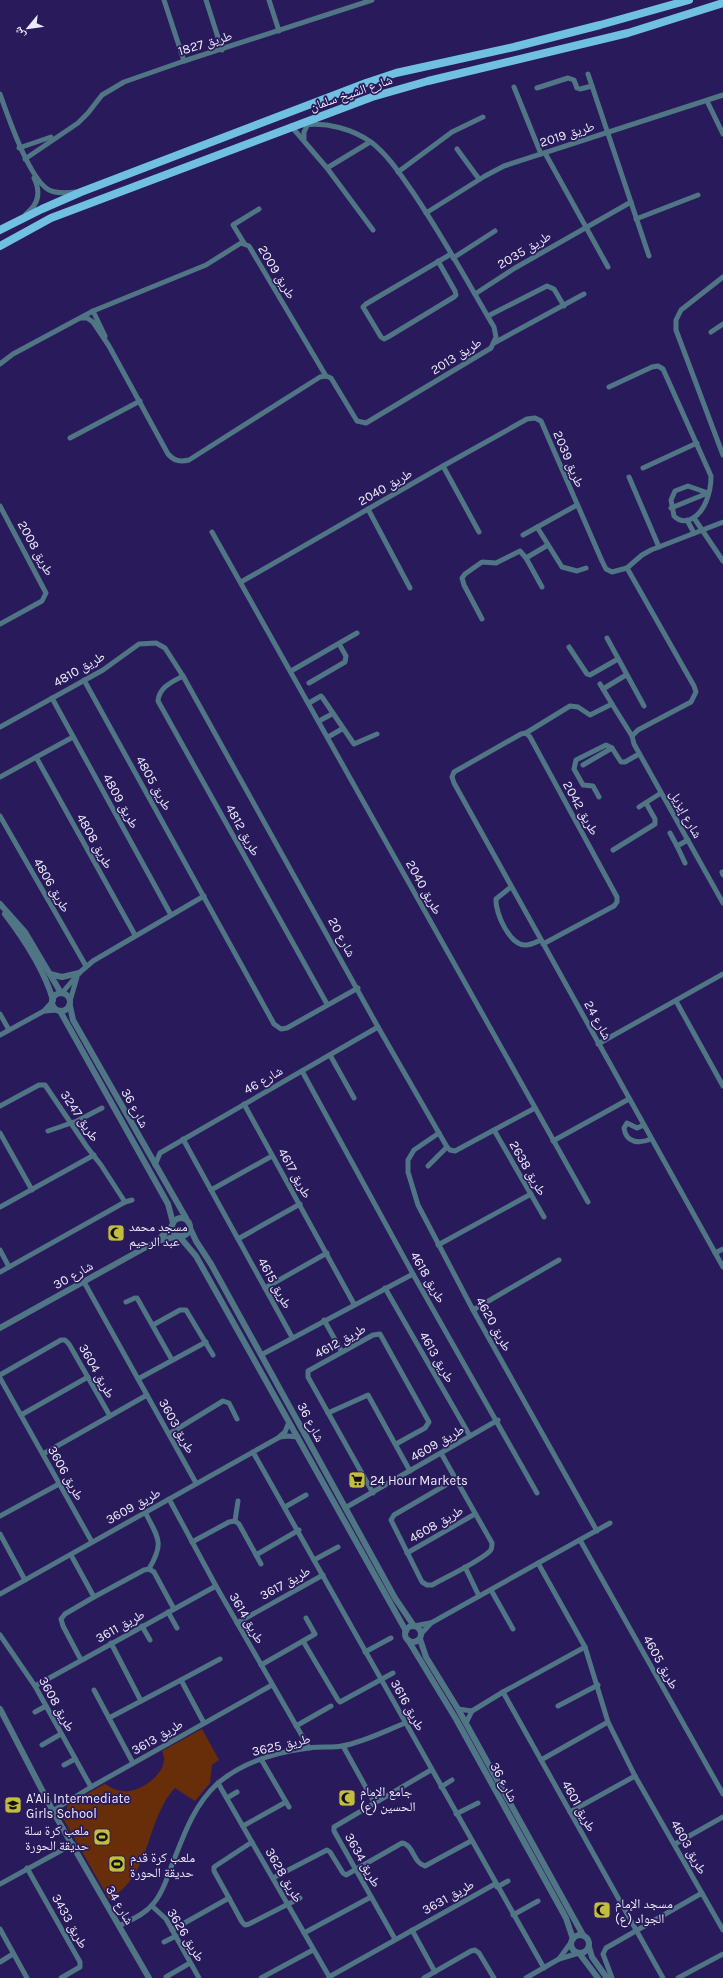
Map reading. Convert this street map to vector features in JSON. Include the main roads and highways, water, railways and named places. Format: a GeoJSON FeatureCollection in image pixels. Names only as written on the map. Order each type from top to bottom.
{"type":"FeatureCollection","features":[{"type":"Feature","properties":{"kind":"main road","name":"شارع الشيخ سلمان"},"geometry":{"type":"LineString","coordinates":[[0,230],[81,192],[388,76],[553,37],[689,0]]}},
{"type":"Feature","properties":{"kind":"main road","name":"شارع الشيخ سلمان"},"geometry":{"type":"LineString","coordinates":[[0,246],[51,218],[291,126],[400,88],[615,36],[723,3]]}},
{"type":"Feature","properties":{"kind":"place","name":"مسجد محمد عبد الرحيم"},"geometry":{"type":"Point","coordinates":[116,1233]}},
{"type":"Feature","properties":{"kind":"place","name":"24 Hour Markets"},"geometry":{"type":"Point","coordinates":[357,1480]}},
{"type":"Feature","properties":{"kind":"place","name":"جامع الإمام الحسين (ع)"},"geometry":{"type":"Point","coordinates":[347,1798]}},
{"type":"Feature","properties":{"kind":"place","name":"A'Ali Intermediate Girls School"},"geometry":{"type":"Point","coordinates":[13,1805]}},
{"type":"Feature","properties":{"kind":"place","name":"ملعب كرة سلة حديقة الحورة"},"geometry":{"type":"Point","coordinates":[102,1837]}},
{"type":"Feature","properties":{"kind":"place","name":"ملعب كرة قدم حديقة الحورة"},"geometry":{"type":"Point","coordinates":[117,1864]}},
{"type":"Feature","properties":{"kind":"place","name":"مسجد الإمام الجواد (ع)"},"geometry":{"type":"Point","coordinates":[602,1910]}}]}
